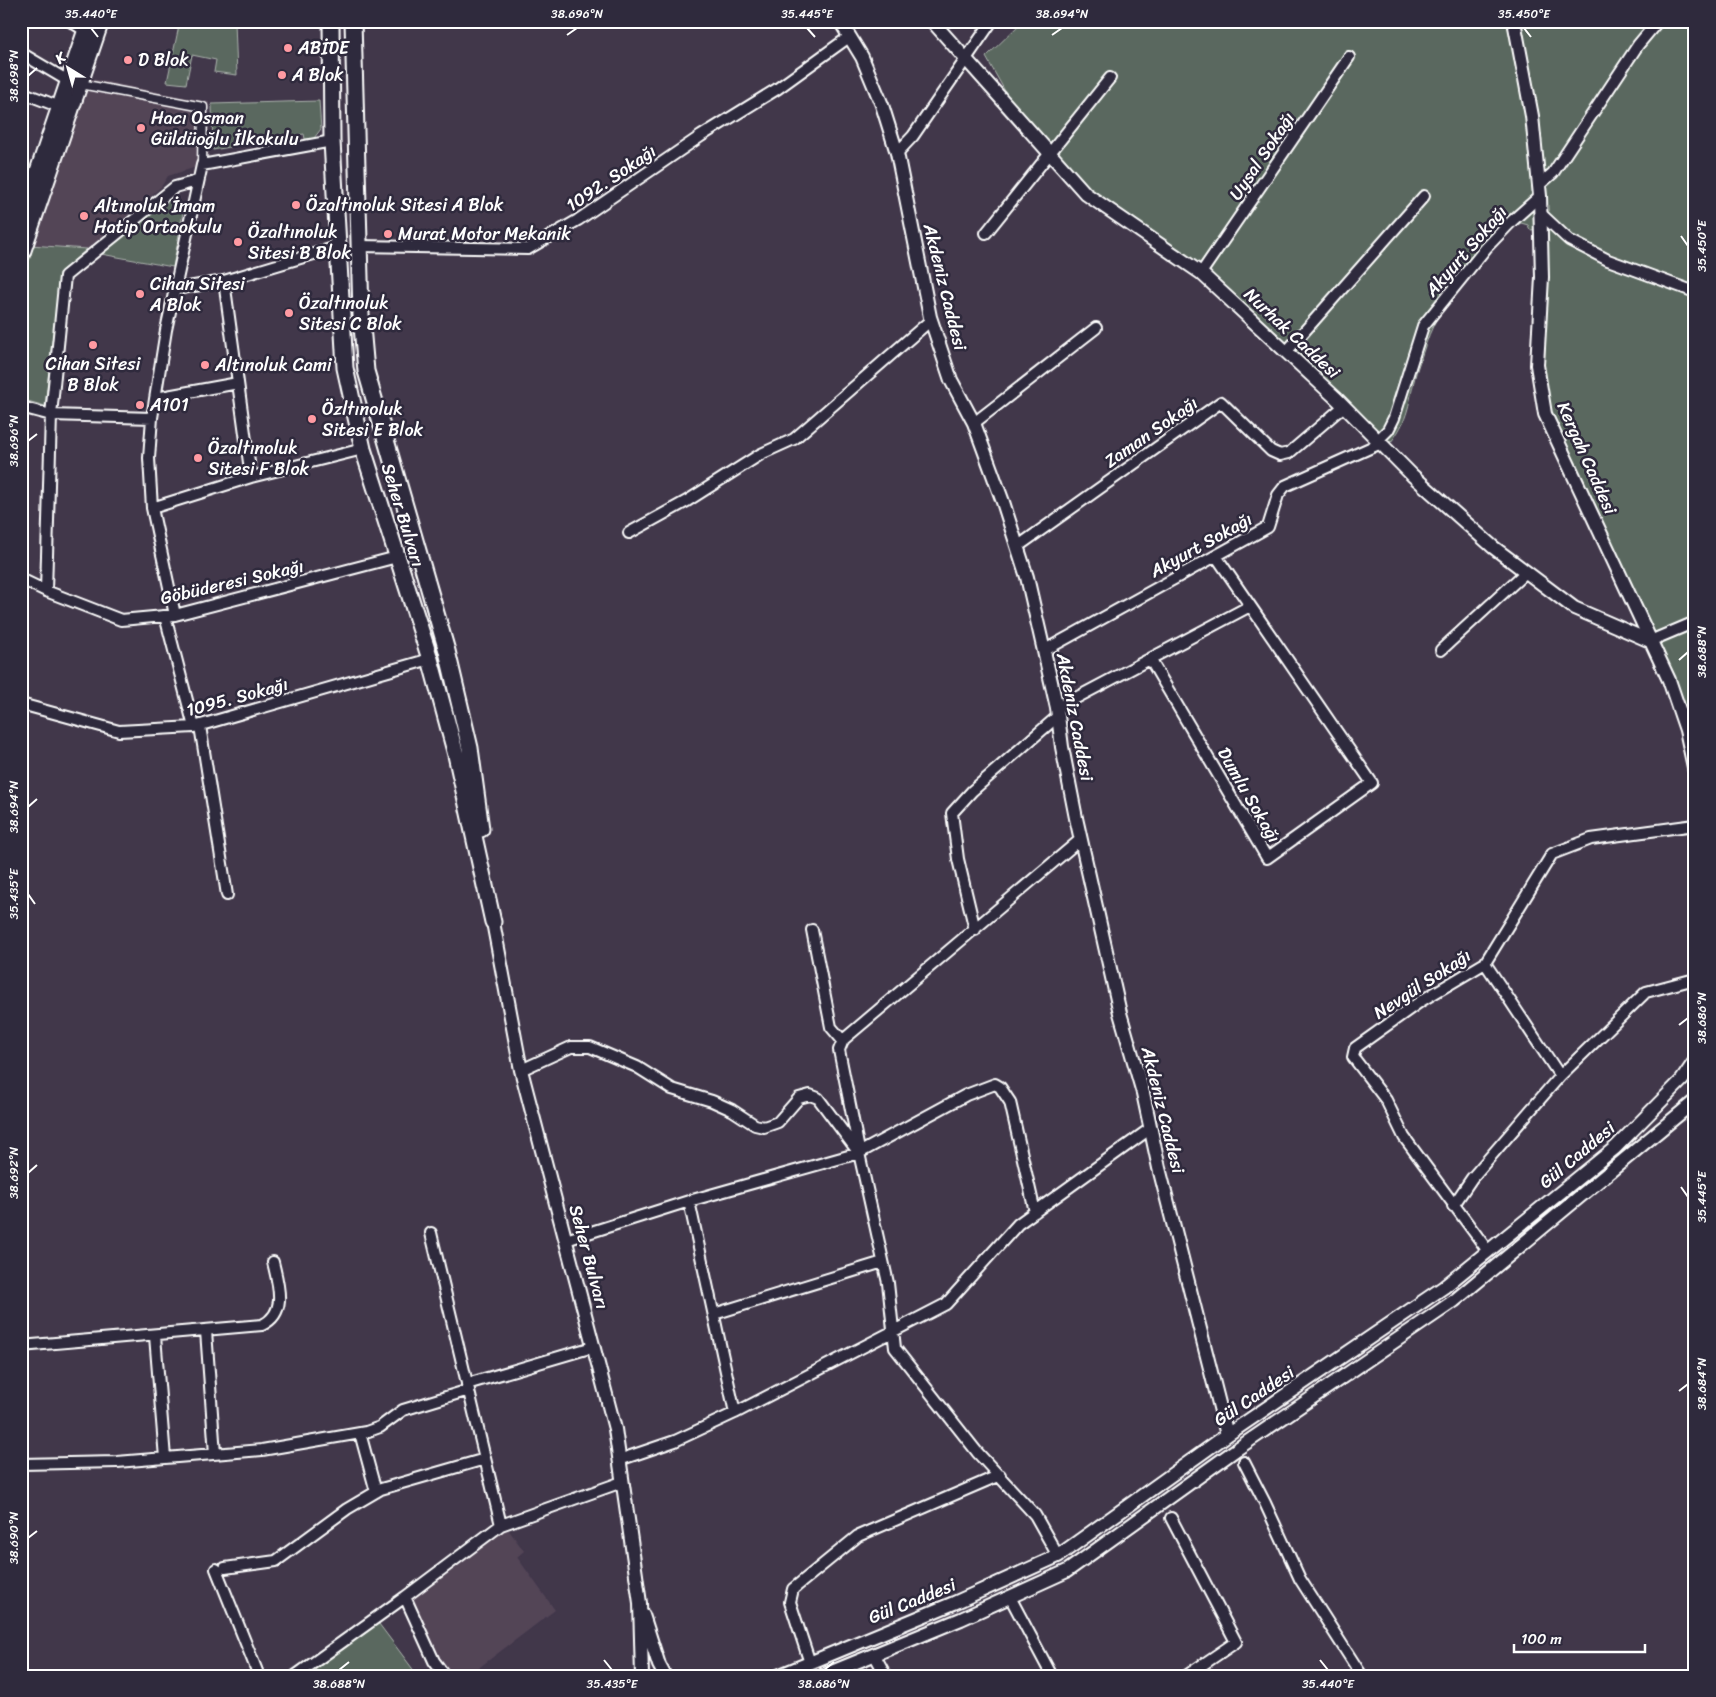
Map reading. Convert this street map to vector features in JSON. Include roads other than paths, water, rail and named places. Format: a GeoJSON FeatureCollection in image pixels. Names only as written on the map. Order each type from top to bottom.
{"type":"FeatureCollection","features":[{"type":"Feature","properties":{"kind":"main road"},"geometry":{"type":"LineString","coordinates":[[21,256],[101,21]]}},
{"type":"Feature","properties":{"kind":"main road","name":"Seher Bulvarı"},"geometry":{"type":"LineString","coordinates":[[331,21],[332,141],[344,368],[363,449],[430,659],[456,755],[493,922]]}},
{"type":"Feature","properties":{"kind":"main road","name":"Seher Bulvarı"},"geometry":{"type":"LineString","coordinates":[[353,21],[361,315],[366,371],[447,651],[470,748],[493,922]]}},
{"type":"Feature","properties":{"kind":"main road"},"geometry":{"type":"LineString","coordinates":[[21,221],[88,26]]}},
{"type":"Feature","properties":{"kind":"street"},"geometry":{"type":"LineString","coordinates":[[70,21],[88,26]]}},
{"type":"Feature","properties":{"kind":"street","name":"Akdeniz Caddesi"},"geometry":{"type":"LineString","coordinates":[[840,21],[862,57],[882,105],[897,153],[931,320],[951,380],[974,423],[1017,547],[1045,650],[1081,839],[1120,1013],[1143,1093],[1227,1435]]}},
{"type":"Feature","properties":{"kind":"street","name":"Nurhak Caddesi"},"geometry":{"type":"LineString","coordinates":[[932,21],[1086,194],[1201,273],[1287,351],[1380,442],[1485,540],[1574,608],[1650,641]]}},
{"type":"Feature","properties":{"kind":"street"},"geometry":{"type":"LineString","coordinates":[[897,153],[913,136],[992,21]]}},
{"type":"Feature","properties":{"kind":"street","name":"Kergah Caddesi"},"geometry":{"type":"LineString","coordinates":[[1514,21],[1532,116],[1539,191],[1542,277],[1537,365],[1545,414],[1668,680],[1686,730],[1695,772]]}},
{"type":"Feature","properties":{"kind":"street","name":"Akyurt Sokağı"},"geometry":{"type":"LineString","coordinates":[[1045,650],[1268,527],[1278,495],[1285,486],[1380,442],[1394,418],[1423,326],[1486,248],[1539,191],[1638,46],[1658,21]]}},
{"type":"Feature","properties":{"kind":"street","name":"1092. Sokağı"},"geometry":{"type":"LineString","coordinates":[[359,246],[528,249],[578,220],[701,136],[777,89],[849,37]]}},
{"type":"Feature","properties":{"kind":"street"},"geometry":{"type":"LineString","coordinates":[[21,53],[70,82]]}},
{"type":"Feature","properties":{"kind":"street","name":"Uysal Sokağı"},"geometry":{"type":"LineString","coordinates":[[1201,273],[1349,57]]}},
{"type":"Feature","properties":{"kind":"street"},"geometry":{"type":"LineString","coordinates":[[986,233],[1051,155],[1110,78]]}},
{"type":"Feature","properties":{"kind":"street"},"geometry":{"type":"LineString","coordinates":[[86,85],[203,107],[202,165],[166,330],[152,418],[149,458],[152,508],[170,615],[197,726],[227,895]]}},
{"type":"Feature","properties":{"kind":"street"},"geometry":{"type":"LineString","coordinates":[[21,92],[60,107]]}},
{"type":"Feature","properties":{"kind":"street"},"geometry":{"type":"LineString","coordinates":[[202,165],[332,141]]}},
{"type":"Feature","properties":{"kind":"street"},"geometry":{"type":"LineString","coordinates":[[46,592],[51,415],[65,276],[176,187],[197,181]]}},
{"type":"Feature","properties":{"kind":"street"},"geometry":{"type":"LineString","coordinates":[[1287,351],[1424,196]]}},
{"type":"Feature","properties":{"kind":"street"},"geometry":{"type":"LineString","coordinates":[[1540,213],[1569,240],[1608,260],[1695,292]]}},
{"type":"Feature","properties":{"kind":"street"},"geometry":{"type":"LineString","coordinates":[[176,289],[224,281],[337,247]]}},
{"type":"Feature","properties":{"kind":"street"},"geometry":{"type":"LineString","coordinates":[[224,281],[250,477]]}},
{"type":"Feature","properties":{"kind":"street"},"geometry":{"type":"LineString","coordinates":[[629,533],[687,501],[761,454],[794,439],[931,320]]}},
{"type":"Feature","properties":{"kind":"street"},"geometry":{"type":"LineString","coordinates":[[974,423],[1096,328]]}},
{"type":"Feature","properties":{"kind":"street"},"geometry":{"type":"LineString","coordinates":[[156,398],[238,383]]}},
{"type":"Feature","properties":{"kind":"street","name":"Zaman Sokağı"},"geometry":{"type":"LineString","coordinates":[[1017,547],[1221,402],[1270,451],[1280,455],[1289,453],[1344,406]]}},
{"type":"Feature","properties":{"kind":"street"},"geometry":{"type":"LineString","coordinates":[[21,407],[51,415],[152,418]]}},
{"type":"Feature","properties":{"kind":"street"},"geometry":{"type":"LineString","coordinates":[[152,508],[250,477],[363,449]]}},
{"type":"Feature","properties":{"kind":"street","name":"Dumlu Sokağı"},"geometry":{"type":"LineString","coordinates":[[1150,659],[1267,858],[1372,783],[1216,556]]}},
{"type":"Feature","properties":{"kind":"street","name":"Göbüderesi Sokağı"},"geometry":{"type":"LineString","coordinates":[[22,582],[121,620],[170,615],[396,557]]}},
{"type":"Feature","properties":{"kind":"street"},"geometry":{"type":"LineString","coordinates":[[1441,650],[1526,572]]}},
{"type":"Feature","properties":{"kind":"street"},"geometry":{"type":"LineString","coordinates":[[975,930],[958,859],[952,812],[966,796],[1058,712],[1150,659],[1250,606]]}},
{"type":"Feature","properties":{"kind":"street"},"geometry":{"type":"LineString","coordinates":[[1650,641],[1694,624]]}},
{"type":"Feature","properties":{"kind":"street","name":"1095. Sokağı"},"geometry":{"type":"LineString","coordinates":[[21,704],[119,731],[197,726],[430,659]]}},
{"type":"Feature","properties":{"kind":"street","name":"Nevgül Sokağı"},"geometry":{"type":"LineString","coordinates":[[1488,1251],[1453,1206],[1404,1136],[1386,1100],[1360,1068],[1353,1056],[1353,1051],[1356,1046],[1421,1001],[1485,963],[1552,854],[1591,839],[1695,825]]}},
{"type":"Feature","properties":{"kind":"street"},"geometry":{"type":"LineString","coordinates":[[1058,1556],[1035,1515],[977,1452],[895,1348],[883,1262],[839,1050],[843,1041],[1081,839]]}},
{"type":"Feature","properties":{"kind":"street","name":"Seher Bulvarı"},"geometry":{"type":"LineString","coordinates":[[493,922],[521,1070],[615,1429],[640,1603],[642,1676]]}},
{"type":"Feature","properties":{"kind":"street"},"geometry":{"type":"LineString","coordinates":[[812,930],[831,1026],[843,1041]]}},
{"type":"Feature","properties":{"kind":"street"},"geometry":{"type":"LineString","coordinates":[[1485,963],[1560,1076]]}},
{"type":"Feature","properties":{"kind":"street"},"geometry":{"type":"LineString","coordinates":[[1453,1206],[1472,1178],[1560,1076],[1646,992],[1695,980]]}},
{"type":"Feature","properties":{"kind":"street"},"geometry":{"type":"LineString","coordinates":[[521,1070],[571,1047],[590,1047],[637,1067],[672,1089],[712,1100],[755,1125],[764,1127],[778,1122],[799,1098],[806,1095],[814,1096],[821,1101],[859,1153]]}},
{"type":"Feature","properties":{"kind":"street","name":"Gül Caddesi"},"geometry":{"type":"LineString","coordinates":[[778,1676],[954,1603],[1058,1556],[1227,1435],[1444,1288],[1615,1148],[1682,1080],[1695,1061]]}},
{"type":"Feature","properties":{"kind":"street"},"geometry":{"type":"LineString","coordinates":[[566,1240],[859,1153],[966,1095],[995,1084],[1004,1091],[1010,1102],[1035,1212]]}},
{"type":"Feature","properties":{"kind":"street","name":"Gül Caddesi"},"geometry":{"type":"LineString","coordinates":[[822,1676],[1067,1571],[1237,1449],[1454,1301],[1695,1101]]}},
{"type":"Feature","properties":{"kind":"street"},"geometry":{"type":"LineString","coordinates":[[619,1460],[675,1441],[735,1413],[946,1304],[1018,1224],[1151,1128]]}},
{"type":"Feature","properties":{"kind":"street"},"geometry":{"type":"LineString","coordinates":[[689,1202],[735,1413]]}},
{"type":"Feature","properties":{"kind":"street"},"geometry":{"type":"LineString","coordinates":[[431,1233],[501,1525]]}},
{"type":"Feature","properties":{"kind":"street"},"geometry":{"type":"LineString","coordinates":[[21,1346],[155,1336],[262,1325],[274,1318],[279,1306],[280,1296],[273,1262]]}},
{"type":"Feature","properties":{"kind":"street"},"geometry":{"type":"LineString","coordinates":[[714,1314],[883,1262]]}},
{"type":"Feature","properties":{"kind":"street"},"geometry":{"type":"LineString","coordinates":[[206,1331],[216,1454]]}},
{"type":"Feature","properties":{"kind":"street"},"geometry":{"type":"LineString","coordinates":[[155,1336],[165,1458]]}},
{"type":"Feature","properties":{"kind":"street"},"geometry":{"type":"LineString","coordinates":[[21,1464],[165,1458],[262,1450],[360,1433],[380,1427],[403,1410],[593,1347]]}},
{"type":"Feature","properties":{"kind":"street"},"geometry":{"type":"LineString","coordinates":[[360,1433],[376,1492]]}},
{"type":"Feature","properties":{"kind":"street"},"geometry":{"type":"LineString","coordinates":[[259,1676],[221,1568],[276,1561],[347,1509],[376,1492],[398,1483],[485,1459]]}},
{"type":"Feature","properties":{"kind":"street"},"geometry":{"type":"LineString","coordinates":[[1244,1462],[1300,1579],[1362,1676]]}},
{"type":"Feature","properties":{"kind":"street"},"geometry":{"type":"LineString","coordinates":[[810,1662],[790,1602],[793,1588],[858,1536],[1000,1475]]}},
{"type":"Feature","properties":{"kind":"street"},"geometry":{"type":"LineString","coordinates":[[295,1676],[501,1525],[622,1482]]}},
{"type":"Feature","properties":{"kind":"street"},"geometry":{"type":"LineString","coordinates":[[1171,1518],[1236,1642],[1186,1676]]}},
{"type":"Feature","properties":{"kind":"street"},"geometry":{"type":"LineString","coordinates":[[405,1597],[434,1661],[445,1676]]}},
{"type":"Feature","properties":{"kind":"street"},"geometry":{"type":"LineString","coordinates":[[1010,1597],[1052,1676]]}},
{"type":"Feature","properties":{"kind":"street","name":"Seher Bulvarı"},"geometry":{"type":"LineString","coordinates":[[640,1603],[659,1665],[665,1676]]}},
{"type":"Feature","properties":{"kind":"street"},"geometry":{"type":"LineString","coordinates":[[874,1654],[886,1676]]}},
{"type":"Feature","properties":{"kind":"place","name":"ABİDE"},"geometry":{"type":"Point","coordinates":[288,48]}},
{"type":"Feature","properties":{"kind":"place","name":"D Blok"},"geometry":{"type":"Point","coordinates":[128,60]}},
{"type":"Feature","properties":{"kind":"place","name":"A Blok"},"geometry":{"type":"Point","coordinates":[282,75]}},
{"type":"Feature","properties":{"kind":"place","name":"Hacı Osman Güldüoğlu İlkokulu"},"geometry":{"type":"Point","coordinates":[141,128]}},
{"type":"Feature","properties":{"kind":"place","name":"Özaltınoluk Sitesi A Blok"},"geometry":{"type":"Point","coordinates":[296,205]}},
{"type":"Feature","properties":{"kind":"place","name":"Altınoluk İmam Hatip Ortaokulu"},"geometry":{"type":"Point","coordinates":[84,216]}},
{"type":"Feature","properties":{"kind":"place","name":"Murat Motor Mekanik"},"geometry":{"type":"Point","coordinates":[388,234]}},
{"type":"Feature","properties":{"kind":"place","name":"Özaltınoluk Sitesi B Blok"},"geometry":{"type":"Point","coordinates":[238,242]}},
{"type":"Feature","properties":{"kind":"place","name":"Cihan Sitesi A Blok"},"geometry":{"type":"Point","coordinates":[140,294]}},
{"type":"Feature","properties":{"kind":"place","name":"Özaltınoluk Sitesi C Blok"},"geometry":{"type":"Point","coordinates":[289,313]}},
{"type":"Feature","properties":{"kind":"place","name":"Cihan Sitesi B Blok"},"geometry":{"type":"Point","coordinates":[93,345]}},
{"type":"Feature","properties":{"kind":"place","name":"Altınoluk Cami"},"geometry":{"type":"Point","coordinates":[205,365]}},
{"type":"Feature","properties":{"kind":"place","name":"A101"},"geometry":{"type":"Point","coordinates":[140,405]}},
{"type":"Feature","properties":{"kind":"place","name":"Özltınoluk Sitesi E Blok"},"geometry":{"type":"Point","coordinates":[312,419]}},
{"type":"Feature","properties":{"kind":"place","name":"Özaltınoluk Sitesi F Blok"},"geometry":{"type":"Point","coordinates":[198,458]}}]}
